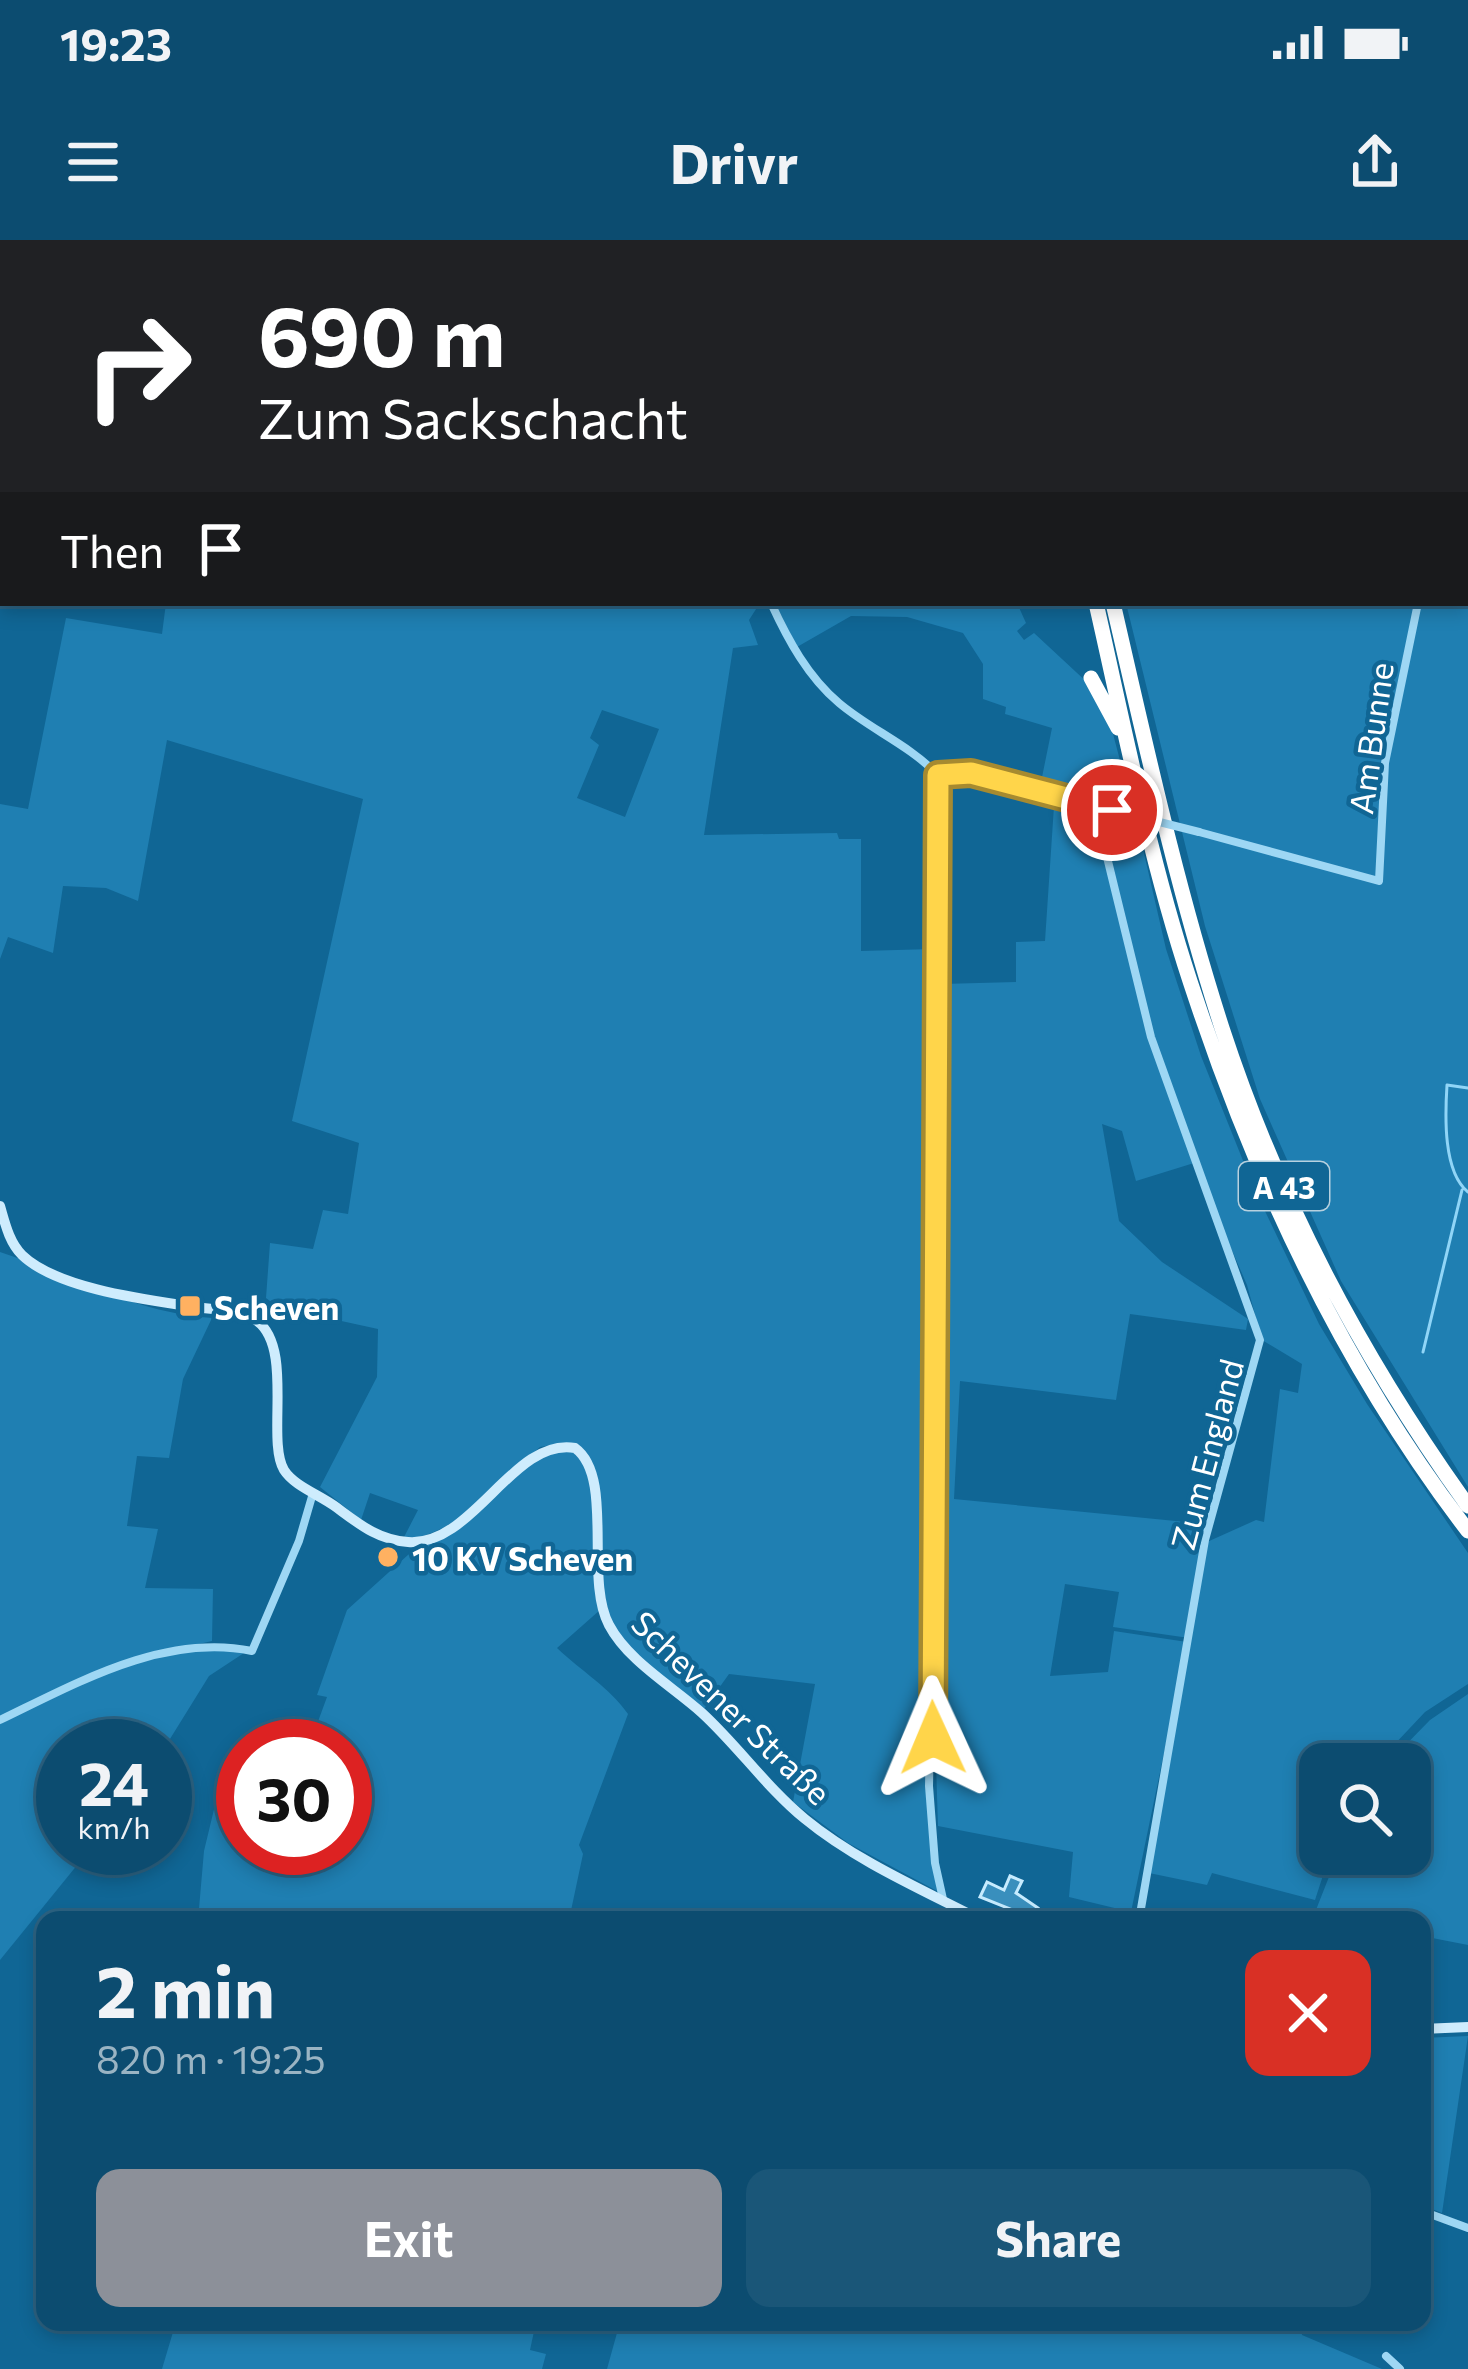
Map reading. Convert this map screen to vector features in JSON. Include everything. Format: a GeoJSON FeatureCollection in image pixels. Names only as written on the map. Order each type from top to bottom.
{"type":"FeatureCollection","features":[{"type":"Feature","properties":{"kind":"highway","name":"A 43"},"geometry":{"type":"LineString","coordinates":[[1097,606],[1195,997],[1265,1184],[1346,1344],[1468,1531]]}},
{"type":"Feature","properties":{"kind":"highway","name":"A 43"},"geometry":{"type":"LineString","coordinates":[[1114,606],[1183,899],[1223,1031],[1273,1161],[1354,1327],[1403,1411],[1468,1506]]}},
{"type":"Feature","properties":{"kind":"highway"},"geometry":{"type":"LineString","coordinates":[[1091,677],[1132,759]]}},
{"type":"Feature","properties":{"kind":"main road","name":"Schevener Straße"},"geometry":{"type":"LineString","coordinates":[[0,1206],[19,1252],[47,1270],[127,1295],[251,1318],[265,1330],[273,1358],[283,1468],[377,1536],[419,1542],[452,1526],[540,1450],[575,1448],[590,1464],[599,1594],[607,1623],[623,1645],[730,1740],[808,1821],[963,1911]]}},
{"type":"Feature","properties":{"kind":"main road"},"geometry":{"type":"LineString","coordinates":[[1431,2029],[1468,2027]]}},
{"type":"Feature","properties":{"kind":"street"},"geometry":{"type":"LineString","coordinates":[[773,606],[807,670],[836,701],[907,746],[938,775],[971,773],[1094,804]]}},
{"type":"Feature","properties":{"kind":"street","name":"Am Bunne"},"geometry":{"type":"LineString","coordinates":[[1094,804],[1379,881],[1385,763],[1417,606]]}},
{"type":"Feature","properties":{"kind":"street"},"geometry":{"type":"LineString","coordinates":[[938,775],[936,1456],[929,1786],[935,1863],[944,1901]]}},
{"type":"Feature","properties":{"kind":"street","name":"Zum England"},"geometry":{"type":"LineString","coordinates":[[1094,804],[1151,1037],[1260,1340],[1204,1540],[1140,1911]]}},
{"type":"Feature","properties":{"kind":"street"},"geometry":{"type":"LineString","coordinates":[[0,1720],[136,1660],[212,1644],[252,1651],[299,1541],[314,1491]]}},
{"type":"Feature","properties":{"kind":"street"},"geometry":{"type":"LineString","coordinates":[[1431,2214],[1468,2228]]}},
{"type":"Feature","properties":{"kind":"street"},"geometry":{"type":"LineString","coordinates":[[1386,2356],[1400,2369]]}},
{"type":"Feature","properties":{"kind":"shaded area"},"geometry":{"type":"Polygon","coordinates":[[[166,606],[758,606],[749,620],[758,645],[733,648],[704,835],[837,833],[839,839],[861,839],[861,951],[933,949],[930,1379],[934,1379],[938,1327],[942,984],[1016,982],[1016,942],[1045,941],[1054,806],[1085,812],[1092,818],[1137,976],[1100,812],[1137,823],[1166,949],[1201,1056],[1254,1188],[1319,1324],[1468,1553],[1468,1684],[1425,1712],[1396,1743],[1299,1743],[1299,1875],[1323,1875],[1315,1900],[1212,1873],[1207,1885],[1149,1873],[1207,1542],[1256,1520],[1264,1522],[1280,1389],[1298,1393],[1302,1364],[1262,1340],[1247,1285],[1194,1163],[1136,1181],[1122,1131],[1102,1124],[1119,1221],[1162,1262],[1248,1319],[1246,1330],[1130,1314],[1116,1400],[960,1381],[954,1499],[1206,1524],[1189,1638],[1113,1627],[1119,1592],[1065,1584],[1050,1676],[1108,1672],[1114,1631],[1187,1642],[1131,1911],[1069,1897],[1073,1852],[938,1826],[936,1763],[926,1768],[937,1891],[848,1843],[793,1802],[815,1684],[729,1674],[704,1709],[638,1658],[617,1633],[604,1604],[597,1565],[593,1463],[557,1444],[540,1447],[459,1518],[441,1529],[403,1539],[418,1510],[370,1493],[361,1520],[320,1487],[377,1377],[378,1329],[323,1317],[296,1321],[266,1298],[270,1243],[313,1249],[323,1210],[348,1214],[359,1143],[292,1121],[363,799],[167,740],[138,901],[106,888],[63,886],[53,953],[8,937],[0,959],[0,804],[28,809],[66,618],[162,634],[166,606]],[[602,710],[590,738],[599,745],[577,798],[625,817],[659,729],[602,710]]]}},
{"type":"Feature","properties":{"kind":"shaded area"},"geometry":{"type":"Polygon","coordinates":[[[776,606],[1018,606],[1026,623],[1017,631],[1024,640],[1034,633],[1090,685],[1112,730],[1132,806],[1040,787],[1052,728],[1005,714],[1006,707],[983,699],[983,664],[963,633],[907,617],[851,616],[797,647],[776,606]]]}},
{"type":"Feature","properties":{"kind":"shaded area"},"geometry":{"type":"Polygon","coordinates":[[[1127,606],[1468,606],[1468,1487],[1341,1281],[1260,1099],[1205,926],[1127,606]]]}},
{"type":"Feature","properties":{"kind":"shaded area"},"geometry":{"type":"Polygon","coordinates":[[[0,1252],[130,1301],[212,1318],[183,1379],[169,1458],[137,1456],[127,1526],[158,1529],[145,1588],[213,1589],[212,1641],[172,1650],[212,1646],[247,1651],[209,1676],[182,1719],[36,1719],[36,1875],[69,1875],[0,1960],[0,1252]]]}},
{"type":"Feature","properties":{"kind":"shaded area"},"geometry":{"type":"Polygon","coordinates":[[[567,1449],[581,1455],[592,1488],[600,1610],[557,1648],[628,1714],[579,1845],[583,1854],[571,1911],[199,1911],[204,1851],[216,1801],[216,1875],[372,1875],[372,1719],[319,1719],[327,1697],[317,1695],[347,1610],[419,1545],[453,1530],[541,1453],[567,1449]]]}},
{"type":"Feature","properties":{"kind":"shaded area"},"geometry":{"type":"Polygon","coordinates":[[[1468,1694],[1468,1945],[1431,1938],[1431,1911],[1316,1911],[1330,1875],[1431,1875],[1431,1743],[1408,1743],[1430,1720],[1468,1694]]]}},
{"type":"Feature","properties":{"kind":"shaded area"},"geometry":{"type":"Polygon","coordinates":[[[1468,2036],[1442,2213],[1431,2209],[1431,2038],[1468,2036]]]}},
{"type":"Feature","properties":{"kind":"shaded area"},"geometry":{"type":"Polygon","coordinates":[[[173,2331],[534,2331],[530,2350],[546,2354],[542,2369],[162,2369],[173,2331]]]}},
{"type":"Feature","properties":{"kind":"shaded area"},"geometry":{"type":"Polygon","coordinates":[[[618,2331],[1302,2331],[1382,2369],[607,2369],[618,2331]]]}},
{"type":"Feature","properties":{"kind":"building"},"geometry":{"type":"Polygon","coordinates":[[[1010,1876],[1022,1881],[1016,1893],[1036,1911],[1015,1911],[980,1897],[987,1882],[1004,1890],[1010,1876]]]}},
{"type":"Feature","properties":{"kind":"waterway"},"geometry":{"type":"LineString","coordinates":[[1468,1088],[1447,1085],[1446,1112],[1450,1158],[1468,1192]]}},
{"type":"Feature","properties":{"kind":"waterway"},"geometry":{"type":"LineString","coordinates":[[1423,1352],[1462,1190]]}},
{"type":"Feature","properties":{"kind":"place","name":"Scheven"},"geometry":{"type":"Point","coordinates":[190,1306]}},
{"type":"Feature","properties":{"kind":"place","name":"10 KV Scheven"},"geometry":{"type":"Point","coordinates":[388,1557]}},
{"type":"Feature","properties":{"kind":"route"},"geometry":{"type":"LineString","coordinates":[[933,1738],[938,775],[971,773],[1112,810]]}}]}
